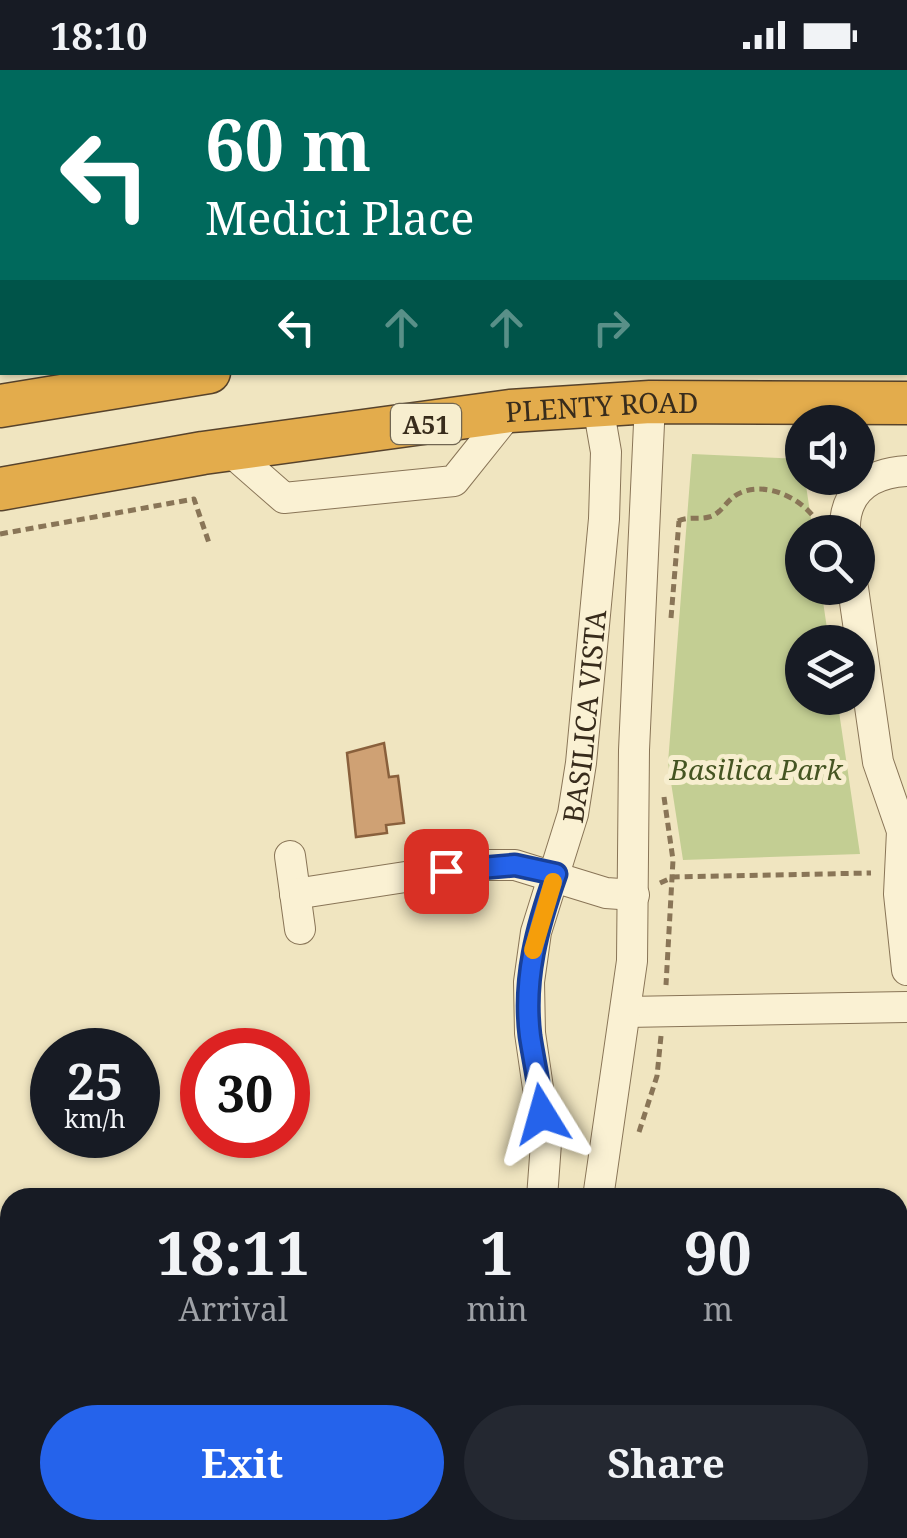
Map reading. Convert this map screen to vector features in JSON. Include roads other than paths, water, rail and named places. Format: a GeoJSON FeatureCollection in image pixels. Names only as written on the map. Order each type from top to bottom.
{"type":"FeatureCollection","features":[{"type":"Feature","properties":{"kind":"highway"},"geometry":{"type":"LineString","coordinates":[[0,406],[191,375]]}},
{"type":"Feature","properties":{"kind":"highway","name":"PLENTY ROAD"},"geometry":{"type":"LineString","coordinates":[[0,489],[228,450],[510,411],[650,402],[907,403]]}},
{"type":"Feature","properties":{"kind":"street","name":"BASILICA VISTA"},"geometry":{"type":"LineString","coordinates":[[600,1188],[626,1012],[634,895],[634,750],[650,402]]}},
{"type":"Feature","properties":{"kind":"street","name":"BASILICA VISTA"},"geometry":{"type":"LineString","coordinates":[[543,1188],[546,1143],[530,1033],[529,982],[536,932],[573,814],[583,744],[604,519],[606,452],[598,406]]}},
{"type":"Feature","properties":{"kind":"street"},"geometry":{"type":"LineString","coordinates":[[228,450],[284,498],[454,481],[510,411]]}},
{"type":"Feature","properties":{"kind":"street"},"geometry":{"type":"LineString","coordinates":[[847,515],[848,505],[862,484],[907,471]]}},
{"type":"Feature","properties":{"kind":"street"},"geometry":{"type":"LineString","coordinates":[[855,605],[878,762],[902,831],[899,894],[907,970]]}},
{"type":"Feature","properties":{"kind":"street"},"geometry":{"type":"LineString","coordinates":[[290,856],[300,929]]}},
{"type":"Feature","properties":{"kind":"street"},"geometry":{"type":"LineString","coordinates":[[295,894],[483,865],[515,865],[556,874],[606,893],[634,895]]}},
{"type":"Feature","properties":{"kind":"street"},"geometry":{"type":"LineString","coordinates":[[626,1012],[907,1007]]}},
{"type":"Feature","properties":{"kind":"park label","name":"Basilica Park"},"geometry":{"type":"Point","coordinates":[756,769]}}]}
